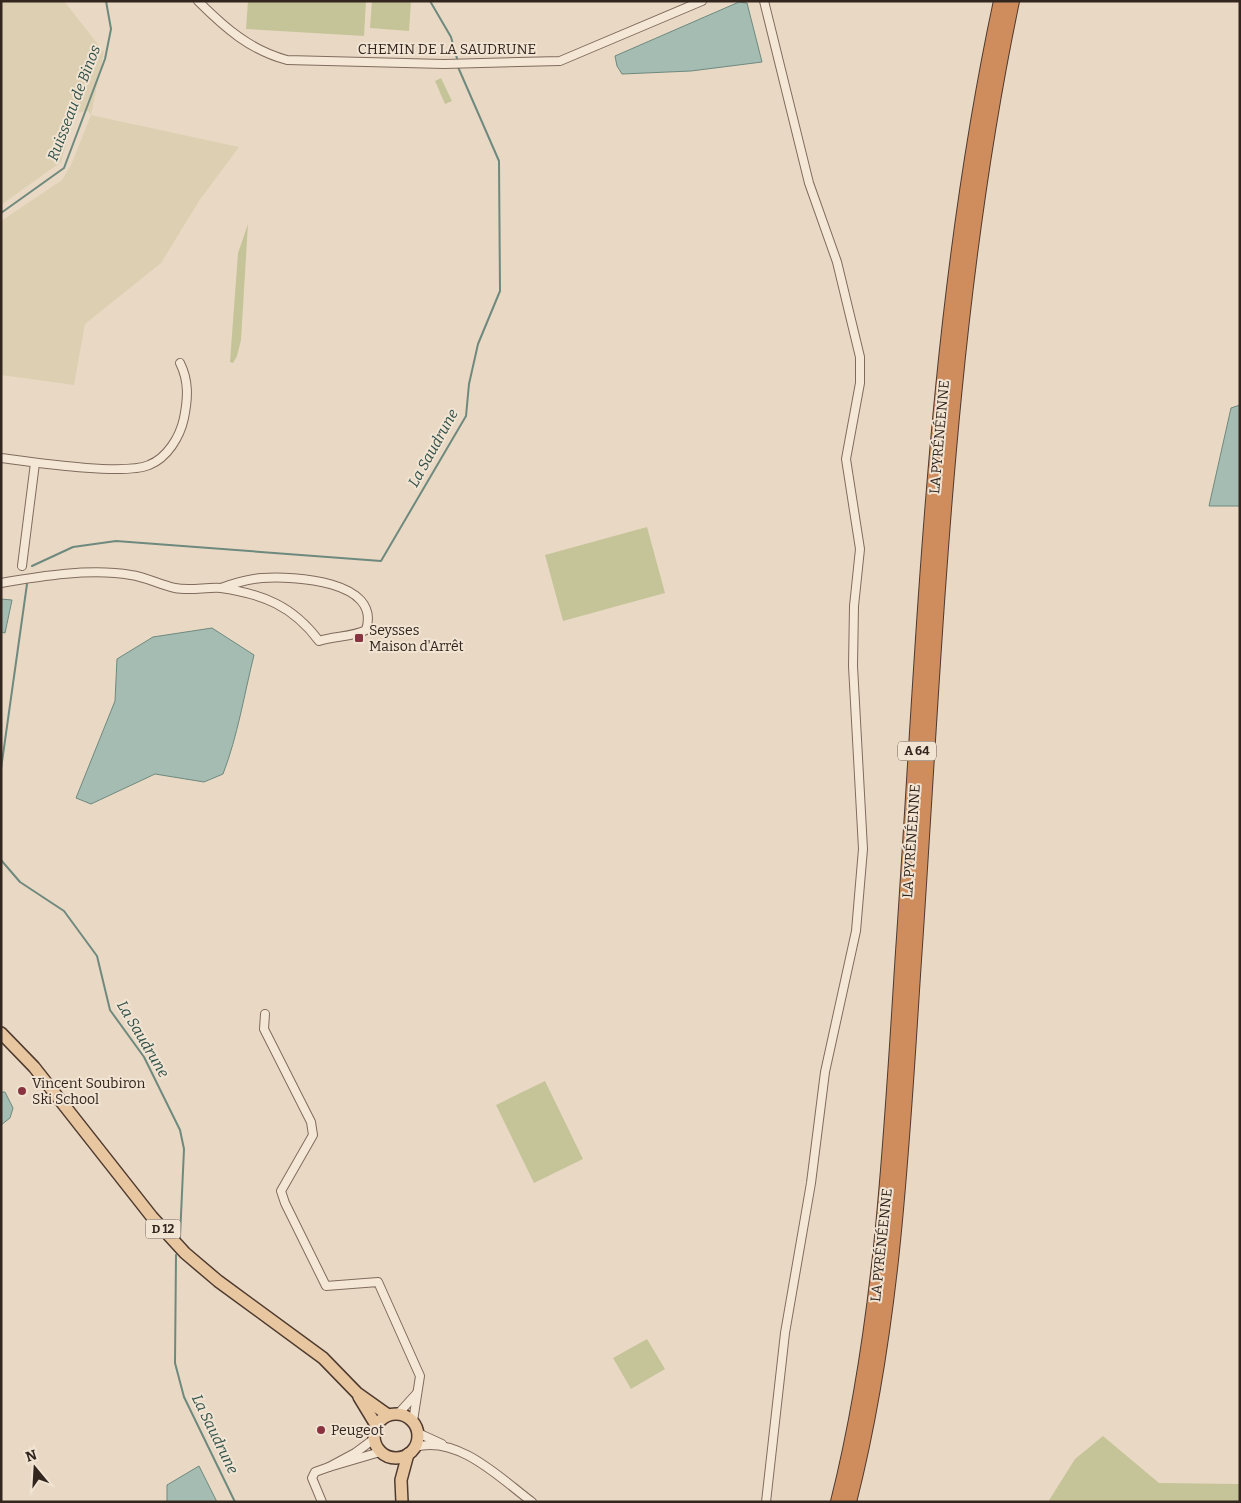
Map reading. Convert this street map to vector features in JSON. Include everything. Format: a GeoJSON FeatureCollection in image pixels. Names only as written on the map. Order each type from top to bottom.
{"type":"FeatureCollection","features":[{"type":"Feature","properties":{"kind":"highway","name":"LA PYRÉNÉENNE"},"geometry":{"type":"LineString","coordinates":[[838,1502],[858,1409],[871,1328],[887,1184],[936,466],[950,316],[966,193],[1001,1]]}},
{"type":"Feature","properties":{"kind":"highway","name":"LA PYRÉNÉENNE"},"geometry":{"type":"LineString","coordinates":[[849,1502],[869,1411],[882,1331],[893,1240],[946,484],[961,318],[983,154],[1012,1]]}},
{"type":"Feature","properties":{"kind":"main road","name":"D 12"},"geometry":{"type":"LineString","coordinates":[[1,1033],[34,1067],[170,1238],[218,1281],[323,1358],[357,1393],[376,1425]]}},
{"type":"Feature","properties":{"kind":"main road","name":"D 12"},"geometry":{"type":"LineString","coordinates":[[357,1393],[393,1414]]}},
{"type":"Feature","properties":{"kind":"main road"},"geometry":{"type":"LineString","coordinates":[[401,1480],[374,1439],[376,1425],[393,1414],[413,1421],[418,1433],[401,1480],[402,1502]]}},
{"type":"Feature","properties":{"kind":"main road"},"geometry":{"type":"LineString","coordinates":[[385,1455],[399,1458],[411,1451]]}},
{"type":"Feature","properties":{"kind":"street","name":"CHEMIN DE LA SAUDRUNE"},"geometry":{"type":"LineString","coordinates":[[198,1],[227,29],[248,45],[268,55],[287,60],[463,64],[560,61],[702,1]]}},
{"type":"Feature","properties":{"kind":"street"},"geometry":{"type":"LineString","coordinates":[[764,1],[806,174],[820,219],[834,253],[860,358],[860,383],[846,460],[860,549],[854,606],[853,666],[863,841],[856,931],[825,1072],[811,1183],[785,1333],[766,1502]]}},
{"type":"Feature","properties":{"kind":"street"},"geometry":{"type":"LineString","coordinates":[[1,458],[36,463],[128,470],[149,466],[163,457],[176,440],[186,408],[187,378],[180,363]]}},
{"type":"Feature","properties":{"kind":"street"},"geometry":{"type":"LineString","coordinates":[[22,566],[36,463]]}},
{"type":"Feature","properties":{"kind":"street"},"geometry":{"type":"LineString","coordinates":[[1,583],[56,575],[131,575],[176,588],[221,588],[264,598],[287,608],[311,630],[319,641],[335,636],[358,635],[366,630],[368,624],[366,610],[360,600],[351,592],[326,583],[300,578],[261,578],[238,582],[221,588]]}},
{"type":"Feature","properties":{"kind":"street"},"geometry":{"type":"LineString","coordinates":[[265,1014],[264,1029],[311,1122],[313,1135],[281,1191],[285,1203],[326,1286],[378,1282],[420,1376],[413,1421]]}},
{"type":"Feature","properties":{"kind":"street"},"geometry":{"type":"LineString","coordinates":[[393,1414],[417,1393]]}},
{"type":"Feature","properties":{"kind":"street"},"geometry":{"type":"LineString","coordinates":[[418,1433],[474,1459],[532,1502]]}},
{"type":"Feature","properties":{"kind":"street"},"geometry":{"type":"LineString","coordinates":[[329,1467],[374,1439]]}},
{"type":"Feature","properties":{"kind":"street"},"geometry":{"type":"LineString","coordinates":[[411,1451],[428,1444],[445,1446]]}},
{"type":"Feature","properties":{"kind":"street"},"geometry":{"type":"LineString","coordinates":[[322,1502],[312,1478],[315,1472],[329,1467],[385,1455]]}},
{"type":"Feature","properties":{"kind":"shaded area"},"geometry":{"type":"Polygon","coordinates":[[[1,1],[64,1],[104,52],[91,115],[88,111],[75,113],[61,162],[1,205],[1,1]]]}},
{"type":"Feature","properties":{"kind":"shaded area"},"geometry":{"type":"Polygon","coordinates":[[[739,2],[747,3],[762,62],[691,71],[622,74],[617,66],[615,56],[739,2]]]}},
{"type":"Feature","properties":{"kind":"shaded area"},"geometry":{"type":"Polygon","coordinates":[[[91,115],[239,147],[199,201],[161,263],[85,324],[74,385],[1,375],[1,221],[62,180],[71,165],[91,115]]]}},
{"type":"Feature","properties":{"kind":"shaded area"},"geometry":{"type":"Polygon","coordinates":[[[1240,405],[1240,506],[1209,506],[1231,408],[1240,405]]]}},
{"type":"Feature","properties":{"kind":"shaded area"},"geometry":{"type":"Polygon","coordinates":[[[1,599],[12,600],[5,633],[1,632],[1,599]]]}},
{"type":"Feature","properties":{"kind":"shaded area"},"geometry":{"type":"Polygon","coordinates":[[[212,628],[254,655],[237,730],[223,774],[204,782],[155,774],[91,804],[76,798],[115,701],[117,659],[153,637],[212,628]]]}},
{"type":"Feature","properties":{"kind":"shaded area"},"geometry":{"type":"Polygon","coordinates":[[[1,1092],[5,1092],[13,1108],[10,1118],[1,1125],[1,1092]]]}},
{"type":"Feature","properties":{"kind":"shaded area"},"geometry":{"type":"Polygon","coordinates":[[[199,1466],[217,1502],[167,1502],[167,1485],[199,1466]]]}},
{"type":"Feature","properties":{"kind":"green space"},"geometry":{"type":"Polygon","coordinates":[[[248,1],[366,1],[364,36],[246,29],[248,1]]]}},
{"type":"Feature","properties":{"kind":"green space"},"geometry":{"type":"Polygon","coordinates":[[[372,1],[411,1],[409,31],[370,28],[372,1]]]}},
{"type":"Feature","properties":{"kind":"green space"},"geometry":{"type":"Polygon","coordinates":[[[441,78],[452,101],[445,104],[435,81],[441,78]]]}},
{"type":"Feature","properties":{"kind":"green space"},"geometry":{"type":"Polygon","coordinates":[[[248,224],[241,340],[233,363],[230,362],[238,253],[248,224]]]}},
{"type":"Feature","properties":{"kind":"green space"},"geometry":{"type":"Polygon","coordinates":[[[647,527],[665,593],[563,621],[545,555],[647,527]]]}},
{"type":"Feature","properties":{"kind":"green space"},"geometry":{"type":"Polygon","coordinates":[[[545,1081],[583,1159],[534,1183],[496,1105],[545,1081]]]}},
{"type":"Feature","properties":{"kind":"green space"},"geometry":{"type":"Polygon","coordinates":[[[647,1339],[665,1369],[631,1389],[613,1358],[647,1339]]]}},
{"type":"Feature","properties":{"kind":"green space"},"geometry":{"type":"Polygon","coordinates":[[[1103,1436],[1159,1483],[1240,1484],[1240,1502],[1048,1502],[1075,1459],[1103,1436]]]}},
{"type":"Feature","properties":{"kind":"waterway","name":"Ruisseau de Binos"},"geometry":{"type":"LineString","coordinates":[[1,213],[64,168],[105,59],[111,29],[106,1]]}},
{"type":"Feature","properties":{"kind":"waterway","name":"La Saudrune"},"geometry":{"type":"LineString","coordinates":[[430,1],[451,37],[458,62]]}},
{"type":"Feature","properties":{"kind":"waterway","name":"La Saudrune"},"geometry":{"type":"LineString","coordinates":[[32,566],[73,547],[116,541],[381,561],[466,416],[469,384],[478,344],[500,291],[499,161],[458,67]]}},
{"type":"Feature","properties":{"kind":"waterway","name":"La Saudrune"},"geometry":{"type":"LineString","coordinates":[[1,769],[27,584]]}},
{"type":"Feature","properties":{"kind":"waterway","name":"La Saudrune"},"geometry":{"type":"LineString","coordinates":[[1,860],[20,882],[64,911],[97,956],[110,1010],[144,1057],[180,1130],[184,1149],[180,1237]]}},
{"type":"Feature","properties":{"kind":"waterway","name":"La Saudrune"},"geometry":{"type":"LineString","coordinates":[[176,1255],[175,1363],[184,1397],[235,1502]]}},
{"type":"Feature","properties":{"kind":"place","name":"Seysses Maison d'Arrêt"},"geometry":{"type":"Point","coordinates":[359,638]}},
{"type":"Feature","properties":{"kind":"place","name":"Vincent Soubiron Ski School"},"geometry":{"type":"Point","coordinates":[22,1091]}},
{"type":"Feature","properties":{"kind":"place","name":"Peugeot"},"geometry":{"type":"Point","coordinates":[321,1430]}}]}
